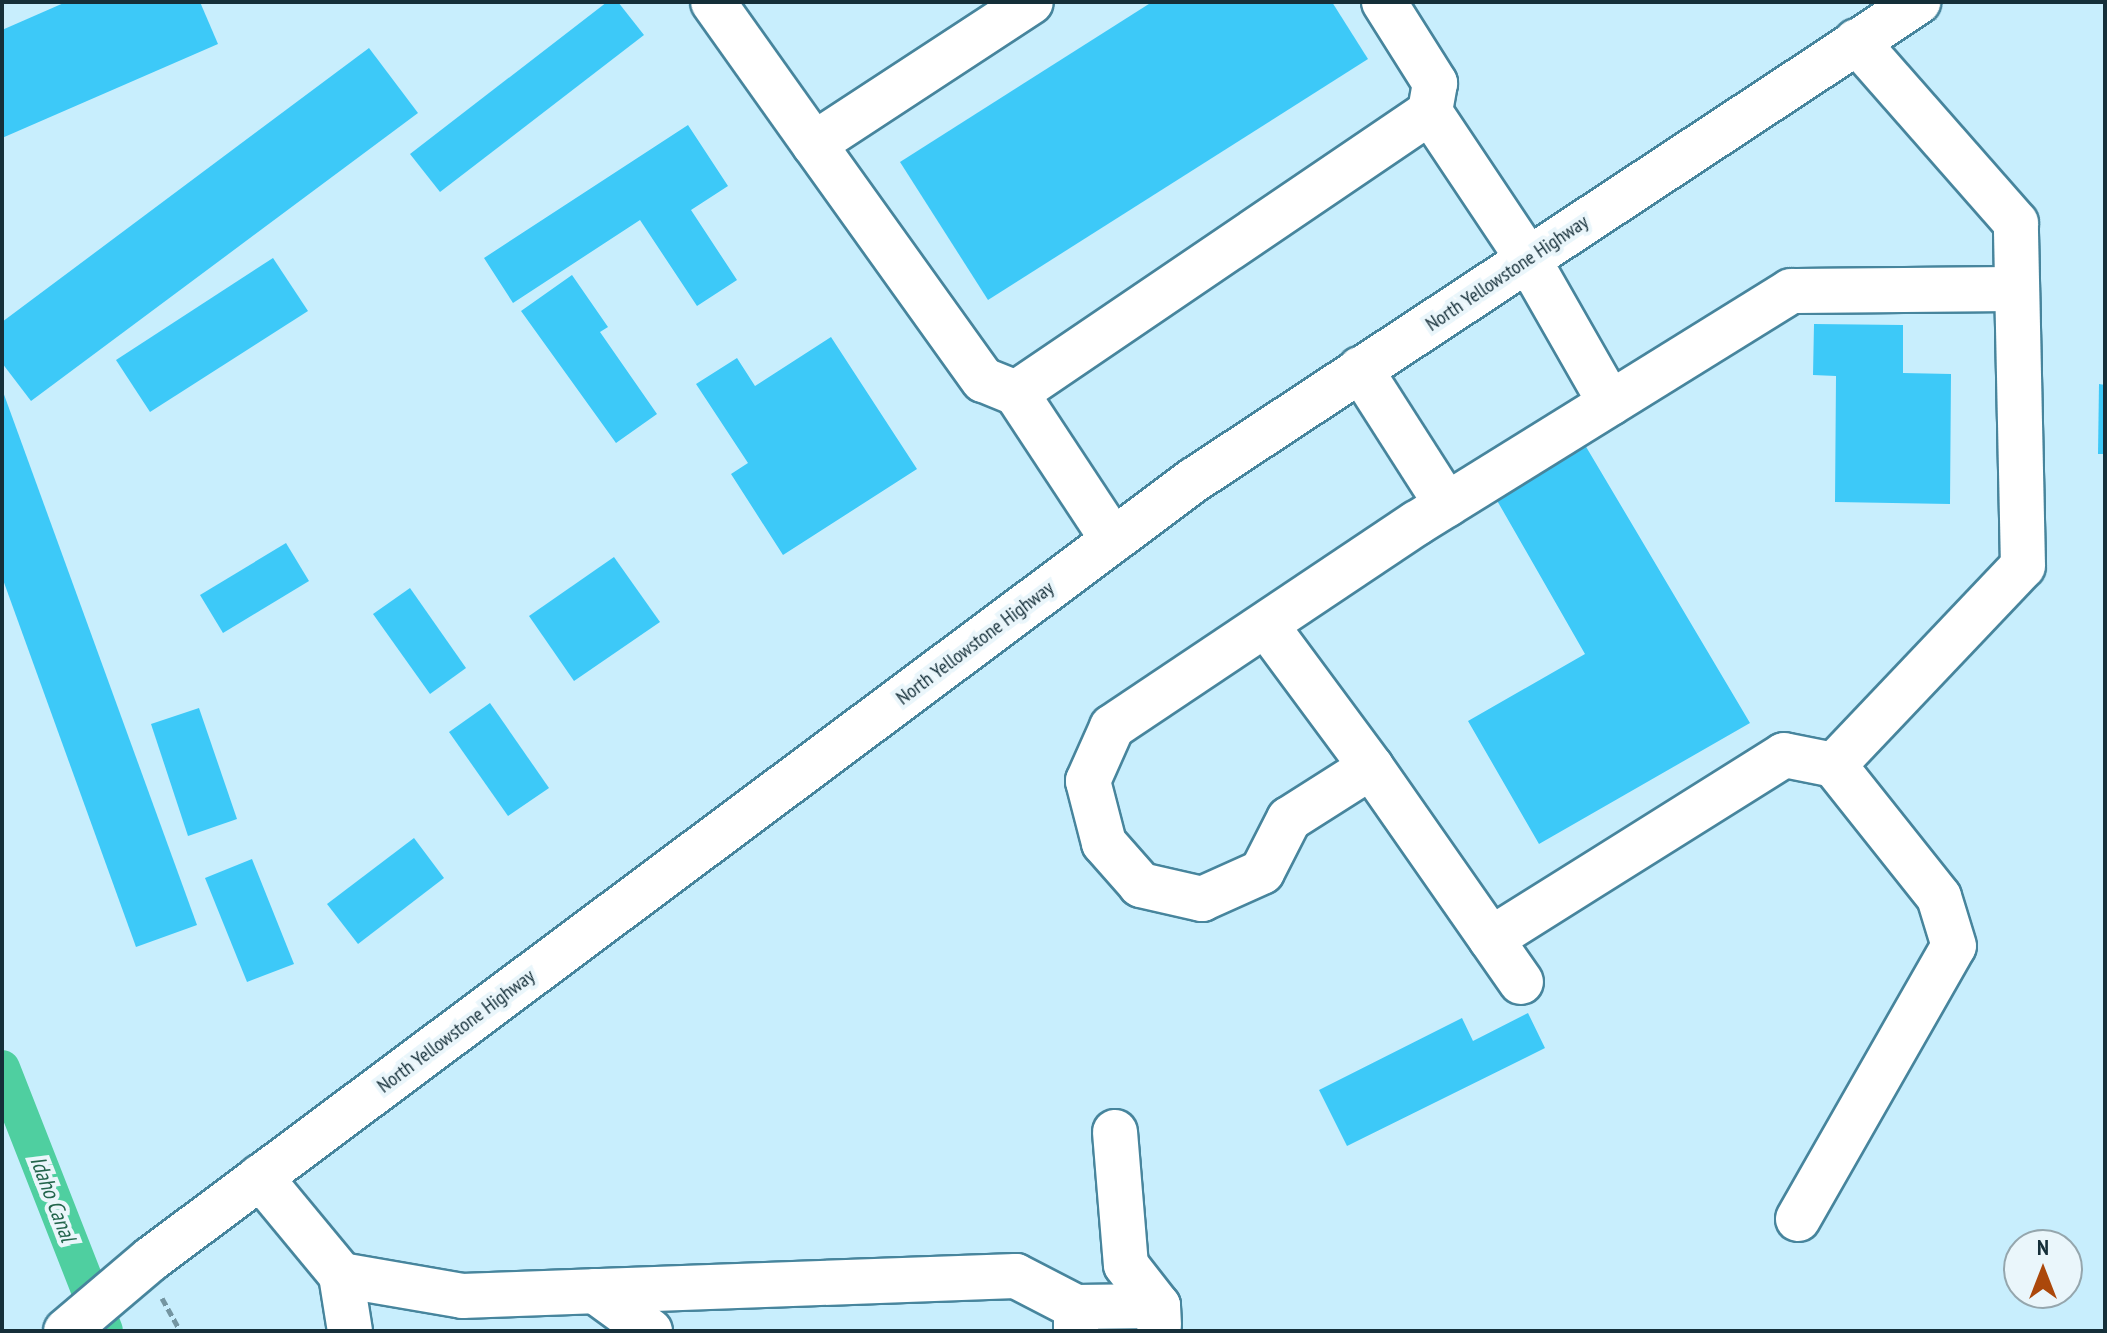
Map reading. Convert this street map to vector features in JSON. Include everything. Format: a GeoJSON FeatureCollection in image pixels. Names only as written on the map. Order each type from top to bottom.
{"type":"FeatureCollection","features":[{"type":"Feature","properties":{"kind":"main road"},"geometry":{"type":"LineString","coordinates":[[713,2],[983,380],[1016,393],[1113,540]]}},
{"type":"Feature","properties":{"kind":"main road"},"geometry":{"type":"LineString","coordinates":[[814,144],[1031,2]]}},
{"type":"Feature","properties":{"kind":"main road"},"geometry":{"type":"LineString","coordinates":[[1384,2],[1435,83],[1430,112],[1528,259],[1610,403]]}},
{"type":"Feature","properties":{"kind":"main road","name":"North Yellowstone Highway"},"geometry":{"type":"LineString","coordinates":[[66,1331],[151,1259],[1113,540],[1360,369],[1918,2]]}},
{"type":"Feature","properties":{"kind":"main road"},"geometry":{"type":"LineString","coordinates":[[1834,765],[2023,566],[2016,223],[1856,41]]}},
{"type":"Feature","properties":{"kind":"main road"},"geometry":{"type":"LineString","coordinates":[[1016,393],[1430,112]]}},
{"type":"Feature","properties":{"kind":"main road"},"geometry":{"type":"LineString","coordinates":[[1371,767],[1289,819],[1262,872],[1202,899],[1141,885],[1104,843],[1088,781],[1112,727],[1447,505],[1791,291],[2017,289]]}},
{"type":"Feature","properties":{"kind":"main road"},"geometry":{"type":"LineString","coordinates":[[1360,369],[1447,505]]}},
{"type":"Feature","properties":{"kind":"main road"},"geometry":{"type":"LineString","coordinates":[[1266,625],[1371,767],[1521,982]]}},
{"type":"Feature","properties":{"kind":"main road"},"geometry":{"type":"LineString","coordinates":[[1491,939],[1784,755],[1834,765],[1939,897],[1954,946],[1798,1219]]}},
{"type":"Feature","properties":{"kind":"main road"},"geometry":{"type":"LineString","coordinates":[[1115,1132],[1126,1265],[1159,1318]]}},
{"type":"Feature","properties":{"kind":"main road"},"geometry":{"type":"LineString","coordinates":[[260,1177],[341,1275],[350,1331]]}},
{"type":"Feature","properties":{"kind":"main road"},"geometry":{"type":"LineString","coordinates":[[341,1275],[462,1296],[1016,1276],[1076,1319],[1159,1318]]}},
{"type":"Feature","properties":{"kind":"main road"},"geometry":{"type":"LineString","coordinates":[[595,1291],[650,1331]]}},
{"type":"Feature","properties":{"kind":"building"},"geometry":{"type":"Polygon","coordinates":[[[66,2],[200,2],[218,44],[2,138],[2,30],[66,2]]]}},
{"type":"Feature","properties":{"kind":"building"},"geometry":{"type":"Polygon","coordinates":[[[607,2],[618,2],[644,35],[440,192],[410,154],[607,2]]]}},
{"type":"Feature","properties":{"kind":"building"},"geometry":{"type":"Polygon","coordinates":[[[1152,2],[1332,2],[1368,59],[988,300],[900,162],[1152,2]]]}},
{"type":"Feature","properties":{"kind":"building"},"geometry":{"type":"Polygon","coordinates":[[[369,48],[418,113],[31,401],[2,363],[2,322],[369,48]]]}},
{"type":"Feature","properties":{"kind":"building"},"geometry":{"type":"Polygon","coordinates":[[[688,125],[728,186],[691,210],[737,280],[697,306],[640,220],[513,303],[484,258],[688,125]]]}},
{"type":"Feature","properties":{"kind":"building"},"geometry":{"type":"Polygon","coordinates":[[[273,258],[308,311],[150,412],[116,360],[273,258]]]}},
{"type":"Feature","properties":{"kind":"building"},"geometry":{"type":"Polygon","coordinates":[[[572,275],[608,327],[600,332],[657,414],[616,443],[521,311],[572,275]]]}},
{"type":"Feature","properties":{"kind":"building"},"geometry":{"type":"Polygon","coordinates":[[[1814,324],[1903,325],[1903,373],[1951,374],[1950,504],[1835,502],[1836,376],[1813,375],[1814,324]]]}},
{"type":"Feature","properties":{"kind":"building"},"geometry":{"type":"Polygon","coordinates":[[[831,337],[917,469],[783,555],[731,474],[748,463],[696,384],[737,358],[755,386],[831,337]]]}},
{"type":"Feature","properties":{"kind":"building"},"geometry":{"type":"Polygon","coordinates":[[[2099,384],[2105,385],[2105,454],[2098,454],[2099,384]]]}},
{"type":"Feature","properties":{"kind":"building"},"geometry":{"type":"Polygon","coordinates":[[[2,389],[197,925],[136,947],[2,577],[2,389]]]}},
{"type":"Feature","properties":{"kind":"building"},"geometry":{"type":"Polygon","coordinates":[[[1585,445],[1750,723],[1539,844],[1468,721],[1585,654],[1495,497],[1585,445]]]}},
{"type":"Feature","properties":{"kind":"building"},"geometry":{"type":"Polygon","coordinates":[[[286,543],[309,581],[223,633],[200,595],[286,543]]]}},
{"type":"Feature","properties":{"kind":"building"},"geometry":{"type":"Polygon","coordinates":[[[614,557],[660,622],[574,681],[529,616],[614,557]]]}},
{"type":"Feature","properties":{"kind":"building"},"geometry":{"type":"Polygon","coordinates":[[[410,588],[466,668],[430,694],[373,614],[410,588]]]}},
{"type":"Feature","properties":{"kind":"building"},"geometry":{"type":"Polygon","coordinates":[[[490,703],[549,788],[508,816],[449,732],[490,703]]]}},
{"type":"Feature","properties":{"kind":"building"},"geometry":{"type":"Polygon","coordinates":[[[199,708],[237,819],[188,836],[151,724],[199,708]]]}},
{"type":"Feature","properties":{"kind":"building"},"geometry":{"type":"Polygon","coordinates":[[[414,838],[444,878],[358,944],[327,904],[414,838]]]}},
{"type":"Feature","properties":{"kind":"building"},"geometry":{"type":"Polygon","coordinates":[[[252,859],[294,964],[247,982],[205,878],[252,859]]]}},
{"type":"Feature","properties":{"kind":"building"},"geometry":{"type":"Polygon","coordinates":[[[1528,1013],[1545,1048],[1347,1146],[1319,1090],[1462,1018],[1473,1041],[1528,1013]]]}},
{"type":"Feature","properties":{"kind":"waterway","name":"Idaho Canal"},"geometry":{"type":"LineString","coordinates":[[2,1068],[105,1331]]}}]}
